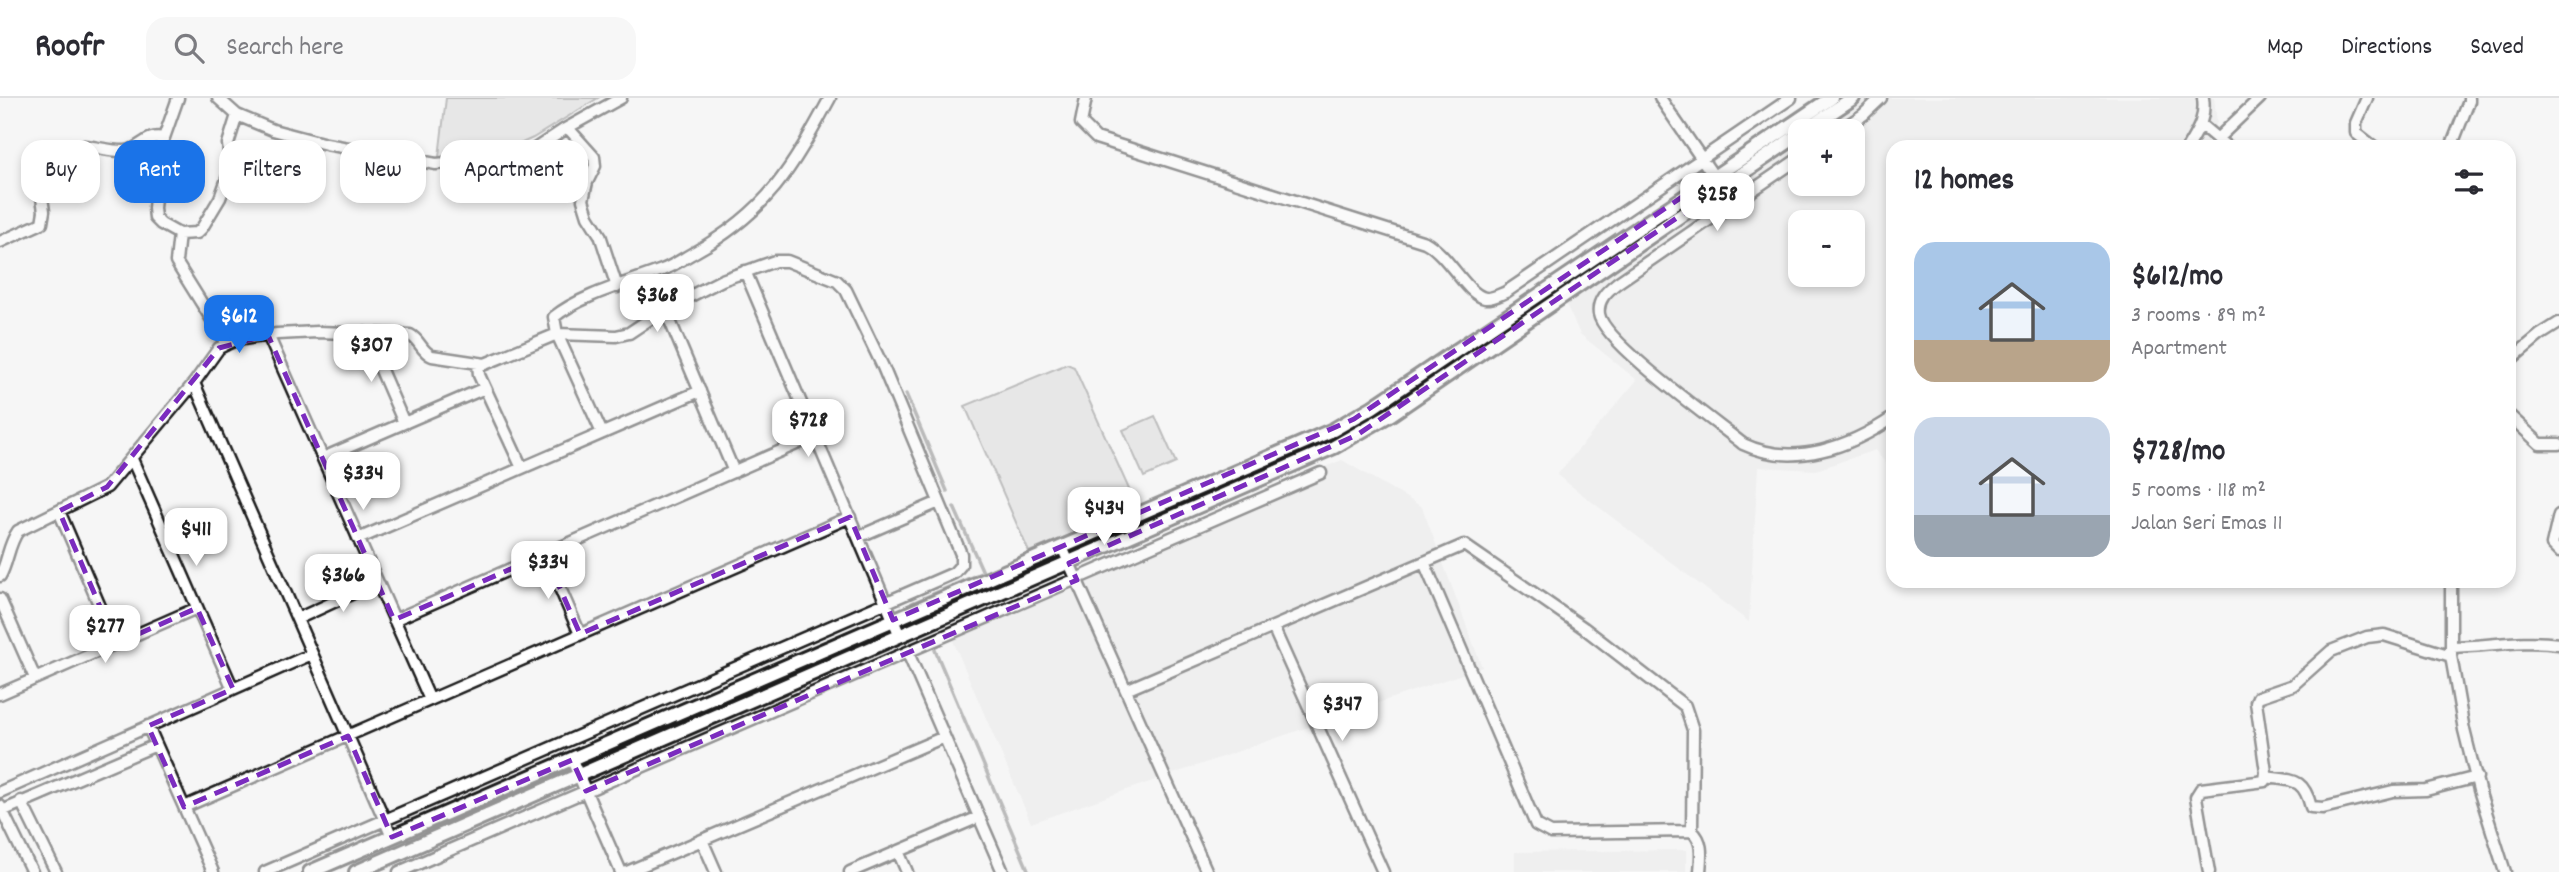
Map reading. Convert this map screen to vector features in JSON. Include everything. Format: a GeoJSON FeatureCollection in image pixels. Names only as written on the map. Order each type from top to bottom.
{"type":"FeatureCollection","features":[{"type":"Feature","properties":{"kind":"street"},"geometry":{"type":"LineString","coordinates":[[178,98],[160,149],[154,208],[155,218],[179,234],[197,233],[202,229],[220,198],[231,167],[228,144],[237,115]]}},
{"type":"Feature","properties":{"kind":"street"},"geometry":{"type":"LineString","coordinates":[[218,98],[237,115],[273,130],[326,144],[436,164],[510,157],[532,151],[621,98]]}},
{"type":"Feature","properties":{"kind":"street"},"geometry":{"type":"LineString","coordinates":[[602,433],[557,334],[554,317],[562,310],[666,268],[708,245],[750,215],[780,183],[806,143],[830,98]]}},
{"type":"Feature","properties":{"kind":"street"},"geometry":{"type":"LineString","coordinates":[[1086,98],[1081,123],[1096,138],[1425,242],[1446,257],[1476,294],[1486,298],[1506,292],[1791,98]]}},
{"type":"Feature","properties":{"kind":"street"},"geometry":{"type":"LineString","coordinates":[[1660,98],[1721,188]]}},
{"type":"Feature","properties":{"kind":"street"},"geometry":{"type":"LineString","coordinates":[[310,872],[1354,419],[1830,98]]}},
{"type":"Feature","properties":{"kind":"street"},"geometry":{"type":"LineString","coordinates":[[1822,119],[1853,98]]}},
{"type":"Feature","properties":{"kind":"street"},"geometry":{"type":"LineString","coordinates":[[1857,119],[1881,98]]}},
{"type":"Feature","properties":{"kind":"street"},"geometry":{"type":"LineString","coordinates":[[2192,140],[2201,125],[2204,113],[2203,98]]}},
{"type":"Feature","properties":{"kind":"street"},"geometry":{"type":"LineString","coordinates":[[2201,125],[2217,139],[2260,98]]}},
{"type":"Feature","properties":{"kind":"street"},"geometry":{"type":"LineString","coordinates":[[2365,140],[2356,133],[2356,123],[2367,98]]}},
{"type":"Feature","properties":{"kind":"street"},"geometry":{"type":"LineString","coordinates":[[2454,140],[2469,98]]}},
{"type":"Feature","properties":{"kind":"street"},"geometry":{"type":"LineString","coordinates":[[568,128],[594,157],[595,166],[587,182],[583,200],[588,216],[600,235],[617,287]]}},
{"type":"Feature","properties":{"kind":"street"},"geometry":{"type":"LineString","coordinates":[[0,242],[42,223],[44,211],[38,178],[68,162],[84,146],[124,151],[133,149],[150,137],[163,138]]}},
{"type":"Feature","properties":{"kind":"street"},"geometry":{"type":"LineString","coordinates":[[356,872],[1357,435],[1788,142]]}},
{"type":"Feature","properties":{"kind":"street"},"geometry":{"type":"LineString","coordinates":[[1788,166],[1605,292],[1599,305],[1599,316],[1604,327],[1622,347],[1743,444],[1760,452],[1804,454],[1831,450],[1870,433],[1886,422]]}},
{"type":"Feature","properties":{"kind":"street"},"geometry":{"type":"LineString","coordinates":[[179,234],[176,262],[227,344]]}},
{"type":"Feature","properties":{"kind":"street"},"geometry":{"type":"LineString","coordinates":[[0,576],[18,531],[107,487],[194,383],[219,348],[236,340],[317,332],[410,335],[416,338],[424,353],[485,364],[557,334],[616,336],[629,333],[666,309],[722,280],[775,261],[787,261],[836,281],[846,290],[883,367],[961,554],[961,565],[954,573],[265,872]]}},
{"type":"Feature","properties":{"kind":"street"},"geometry":{"type":"LineString","coordinates":[[746,271],[900,636]]}},
{"type":"Feature","properties":{"kind":"street"},"geometry":{"type":"LineString","coordinates":[[666,309],[734,472]]}},
{"type":"Feature","properties":{"kind":"street"},"geometry":{"type":"LineString","coordinates":[[2516,355],[2559,323]]}},
{"type":"Feature","properties":{"kind":"street"},"geometry":{"type":"LineString","coordinates":[[365,333],[404,423]]}},
{"type":"Feature","properties":{"kind":"street"},"geometry":{"type":"LineString","coordinates":[[268,335],[429,700]]}},
{"type":"Feature","properties":{"kind":"street"},"geometry":{"type":"LineString","coordinates":[[478,363],[478,375],[522,468]]}},
{"type":"Feature","properties":{"kind":"street"},"geometry":{"type":"LineString","coordinates":[[194,383],[392,836]]}},
{"type":"Feature","properties":{"kind":"street"},"geometry":{"type":"LineString","coordinates":[[323,458],[485,388]]}},
{"type":"Feature","properties":{"kind":"street"},"geometry":{"type":"LineString","coordinates":[[358,539],[700,391]]}},
{"type":"Feature","properties":{"kind":"street"},"geometry":{"type":"LineString","coordinates":[[2516,422],[2540,444],[2559,444]]}},
{"type":"Feature","properties":{"kind":"street"},"geometry":{"type":"LineString","coordinates":[[394,620],[815,436]]}},
{"type":"Feature","properties":{"kind":"street"},"geometry":{"type":"LineString","coordinates":[[132,458],[233,689]]}},
{"type":"Feature","properties":{"kind":"street"},"geometry":{"type":"LineString","coordinates":[[399,872],[1321,473]]}},
{"type":"Feature","properties":{"kind":"street"},"geometry":{"type":"LineString","coordinates":[[858,537],[939,502]]}},
{"type":"Feature","properties":{"kind":"street"},"geometry":{"type":"LineString","coordinates":[[59,511],[116,644]]}},
{"type":"Feature","properties":{"kind":"street"},"geometry":{"type":"LineString","coordinates":[[2559,514],[2552,538],[2552,545],[2559,552]]}},
{"type":"Feature","properties":{"kind":"street"},"geometry":{"type":"LineString","coordinates":[[184,807],[850,517]]}},
{"type":"Feature","properties":{"kind":"street"},"geometry":{"type":"LineString","coordinates":[[1126,690],[1464,545],[1584,628],[1685,706],[1693,730],[1692,831]]}},
{"type":"Feature","properties":{"kind":"street"},"geometry":{"type":"LineString","coordinates":[[1062,547],[1207,872]]}},
{"type":"Feature","properties":{"kind":"street"},"geometry":{"type":"LineString","coordinates":[[545,554],[580,635]]}},
{"type":"Feature","properties":{"kind":"street"},"geometry":{"type":"LineString","coordinates":[[1424,562],[1536,825],[1551,833],[1692,831],[1699,837],[1701,844],[1700,872]]}},
{"type":"Feature","properties":{"kind":"street"},"geometry":{"type":"LineString","coordinates":[[297,618],[377,582]]}},
{"type":"Feature","properties":{"kind":"street"},"geometry":{"type":"LineString","coordinates":[[2451,588],[2452,651],[2467,746],[2505,872]]}},
{"type":"Feature","properties":{"kind":"street"},"geometry":{"type":"LineString","coordinates":[[0,599],[35,678]]}},
{"type":"Feature","properties":{"kind":"street"},"geometry":{"type":"LineString","coordinates":[[0,694],[197,608]]}},
{"type":"Feature","properties":{"kind":"street"},"geometry":{"type":"LineString","coordinates":[[1273,627],[1383,872]]}},
{"type":"Feature","properties":{"kind":"street"},"geometry":{"type":"LineString","coordinates":[[2209,872],[2196,797],[2201,789],[2265,781],[2256,702],[2258,697],[2293,685],[2331,651],[2367,637],[2384,635],[2452,651],[2505,642],[2559,643]]}},
{"type":"Feature","properties":{"kind":"street"},"geometry":{"type":"LineString","coordinates":[[908,653],[1003,872]]}},
{"type":"Feature","properties":{"kind":"street"},"geometry":{"type":"LineString","coordinates":[[0,792],[312,654]]}},
{"type":"Feature","properties":{"kind":"street"},"geometry":{"type":"LineString","coordinates":[[148,726],[213,872]]}},
{"type":"Feature","properties":{"kind":"street"},"geometry":{"type":"LineString","coordinates":[[627,872],[944,737]]}},
{"type":"Feature","properties":{"kind":"street"},"geometry":{"type":"LineString","coordinates":[[32,872],[1,808],[156,745]]}},
{"type":"Feature","properties":{"kind":"street"},"geometry":{"type":"LineString","coordinates":[[572,760],[621,872]]}},
{"type":"Feature","properties":{"kind":"street"},"geometry":{"type":"LineString","coordinates":[[2266,777],[2297,781],[2304,786],[2311,807],[2323,808],[2393,791],[2426,790],[2477,777]]}},
{"type":"Feature","properties":{"kind":"street"},"geometry":{"type":"LineString","coordinates":[[21,801],[56,872]]}},
{"type":"Feature","properties":{"kind":"street"},"geometry":{"type":"LineString","coordinates":[[850,872],[979,817]]}},
{"type":"Feature","properties":{"kind":"street"},"geometry":{"type":"LineString","coordinates":[[702,840],[716,872]]}},
{"type":"Feature","properties":{"kind":"street"},"geometry":{"type":"LineString","coordinates":[[898,852],[907,872]]}},
{"type":"Feature","properties":{"kind":"highlighted area"},"geometry":{"type":"Polygon","coordinates":[[[1713,176],[1721,188],[1357,435],[1069,563],[1077,580],[586,791],[572,760],[392,837],[348,736],[184,807],[148,726],[233,689],[197,608],[116,644],[59,511],[107,487],[219,348],[268,335],[394,620],[545,554],[580,634],[850,517],[893,620],[1354,419],[1713,176]]]}},
{"type":"Feature","properties":{"kind":"shaded area"},"geometry":{"type":"Polygon","coordinates":[[[446,98],[598,98],[529,140],[441,140],[446,98]]]}},
{"type":"Feature","properties":{"kind":"shaded area"},"geometry":{"type":"Polygon","coordinates":[[[1867,98],[2214,98],[2217,122],[2209,140],[1886,140],[1886,463],[1875,450],[1816,470],[1758,467],[1749,622],[1557,475],[1637,380],[1580,334],[1565,302],[1788,152],[1788,196],[1865,196],[1865,119],[1836,119],[1867,98]]]}},
{"type":"Feature","properties":{"kind":"shaded area"},"geometry":{"type":"Polygon","coordinates":[[[1067,364],[1074,367],[1137,507],[1029,552],[965,406],[1067,364]]]}},
{"type":"Feature","properties":{"kind":"shaded area"},"geometry":{"type":"Polygon","coordinates":[[[1155,416],[1176,463],[1144,477],[1123,430],[1155,416]]]}},
{"type":"Feature","properties":{"kind":"shaded area"},"geometry":{"type":"Polygon","coordinates":[[[1342,460],[1422,507],[1482,667],[1031,823],[947,627],[1342,460]]]}},
{"type":"Feature","properties":{"kind":"shaded area"},"geometry":{"type":"Polygon","coordinates":[[[1686,850],[1686,872],[1515,872],[1515,852],[1686,850]]]}},
{"type":"Feature","properties":{"kind":"waterway"},"geometry":{"type":"LineString","coordinates":[[906,394],[947,491]]}},
{"type":"Feature","properties":{"kind":"waterway"},"geometry":{"type":"LineString","coordinates":[[912,603],[983,572],[954,507]]}},
{"type":"Feature","properties":{"kind":"waterway"},"geometry":{"type":"LineString","coordinates":[[935,650],[1029,872]]}}]}
